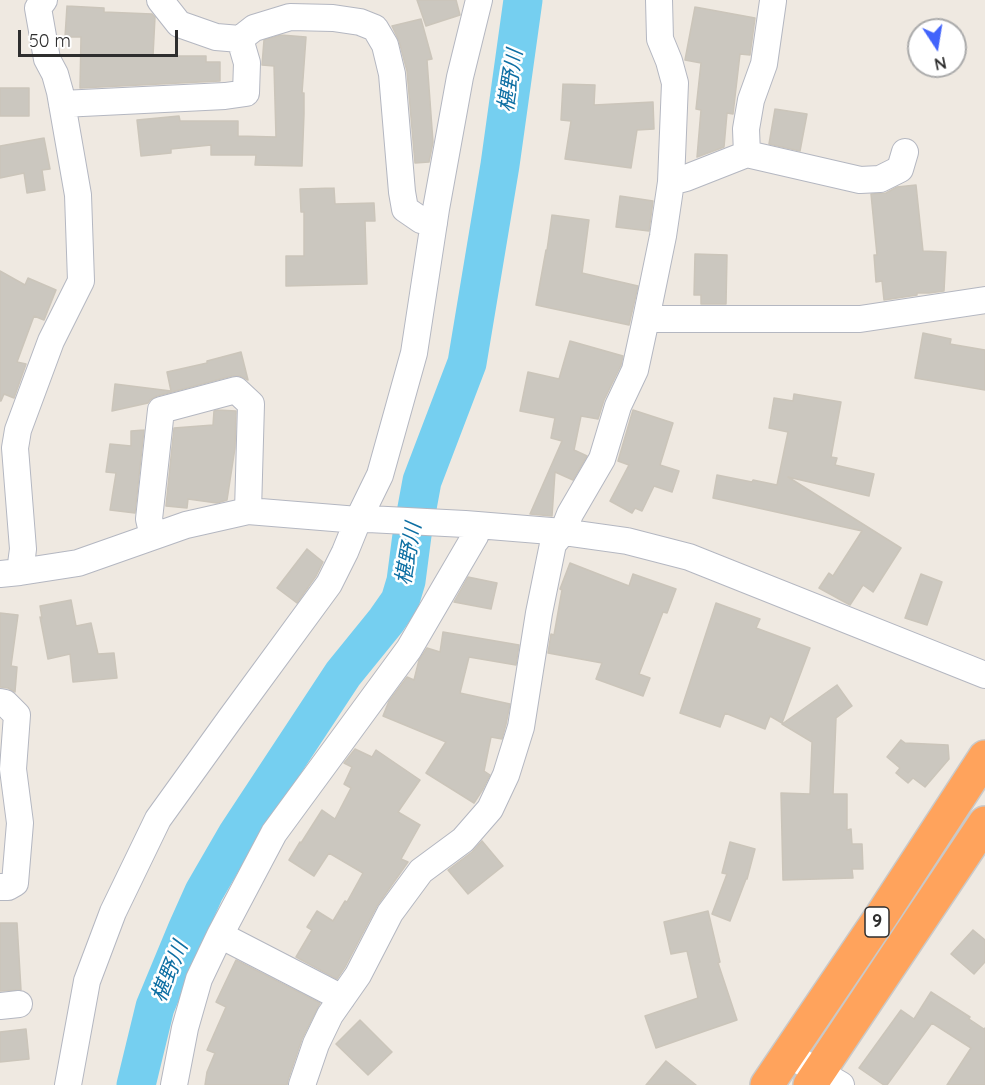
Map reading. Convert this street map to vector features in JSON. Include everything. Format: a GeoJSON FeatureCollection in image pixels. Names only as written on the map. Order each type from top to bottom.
{"type":"FeatureCollection","features":[{"type":"Feature","properties":{"kind":"highway","name":"9"},"geometry":{"type":"LineString","coordinates":[[767,1085],[985,757]]}},
{"type":"Feature","properties":{"kind":"highway","name":"9"},"geometry":{"type":"LineString","coordinates":[[823,1080],[985,823]]}},
{"type":"Feature","properties":{"kind":"street"},"geometry":{"type":"LineString","coordinates":[[10,573],[23,549],[15,448],[18,430],[51,341],[81,281],[78,195],[62,104],[55,74],[47,59],[38,8],[44,0]]}},
{"type":"Feature","properties":{"kind":"street"},"geometry":{"type":"LineString","coordinates":[[160,0],[179,24],[216,37],[240,39],[254,28],[290,17],[342,9],[360,22],[375,28],[385,45],[392,74],[405,209],[421,220],[434,223]]}},
{"type":"Feature","properties":{"kind":"street"},"geometry":{"type":"LineString","coordinates":[[68,1085],[87,981],[113,912],[158,819],[329,584],[363,519],[380,475],[414,353],[460,77],[479,0]]}},
{"type":"Feature","properties":{"kind":"street"},"geometry":{"type":"LineString","coordinates":[[303,1085],[315,1044],[330,1015],[358,975],[390,913],[421,871],[463,840],[490,809],[506,775],[521,727],[539,613],[553,544],[563,532],[570,514],[602,459],[618,406],[635,370],[663,236],[671,182],[675,84],[660,39],[659,0]]}},
{"type":"Feature","properties":{"kind":"street"},"geometry":{"type":"LineString","coordinates":[[747,154],[746,129],[751,100],[764,64],[773,1]]}},
{"type":"Feature","properties":{"kind":"street"},"geometry":{"type":"LineString","coordinates":[[62,104],[246,93],[247,63],[240,39]]}},
{"type":"Feature","properties":{"kind":"street"},"geometry":{"type":"LineString","coordinates":[[671,182],[747,154],[860,180],[880,179],[900,169],[905,152]]}},
{"type":"Feature","properties":{"kind":"street"},"geometry":{"type":"LineString","coordinates":[[646,319],[860,319],[985,300]]}},
{"type":"Feature","properties":{"kind":"street"},"geometry":{"type":"LineString","coordinates":[[153,536],[149,519],[161,410],[236,390],[251,404],[248,512]]}},
{"type":"Feature","properties":{"kind":"street"},"geometry":{"type":"LineString","coordinates":[[10,573],[78,563],[186,525],[248,512],[563,532],[627,541],[689,557],[985,675]]}},
{"type":"Feature","properties":{"kind":"street"},"geometry":{"type":"LineString","coordinates":[[174,1085],[185,1028],[199,979],[274,833],[409,649],[475,536],[472,525]]}},
{"type":"Feature","properties":{"kind":"street"},"geometry":{"type":"LineString","coordinates":[[0,702],[5,703],[17,715],[13,769],[20,823],[15,883],[8,887],[0,887]]}},
{"type":"Feature","properties":{"kind":"street"},"geometry":{"type":"LineString","coordinates":[[220,935],[342,998]]}},
{"type":"Feature","properties":{"kind":"street"},"geometry":{"type":"LineString","coordinates":[[788,1054],[823,1080]]}},
{"type":"Feature","properties":{"kind":"building"},"geometry":{"type":"Polygon","coordinates":[[[417,0],[456,0],[460,15],[426,26],[417,0]]]}},
{"type":"Feature","properties":{"kind":"building"},"geometry":{"type":"Polygon","coordinates":[[[67,6],[104,8],[104,12],[152,14],[155,17],[153,56],[206,56],[206,62],[220,62],[220,81],[80,88],[81,37],[65,37],[67,6]]]}},
{"type":"Feature","properties":{"kind":"building"},"geometry":{"type":"Polygon","coordinates":[[[695,7],[755,18],[750,55],[740,54],[733,114],[727,113],[724,147],[697,157],[701,110],[696,109],[701,63],[685,60],[695,7]]]}},
{"type":"Feature","properties":{"kind":"building"},"geometry":{"type":"Polygon","coordinates":[[[421,19],[432,59],[427,60],[433,142],[429,162],[415,163],[407,71],[399,41],[392,26],[421,19]]]}},
{"type":"Feature","properties":{"kind":"building"},"geometry":{"type":"Polygon","coordinates":[[[281,35],[306,37],[302,93],[304,93],[304,114],[302,166],[255,165],[256,155],[211,155],[211,145],[171,149],[171,153],[141,156],[137,120],[179,116],[180,121],[238,121],[238,136],[276,137],[274,66],[262,65],[264,40],[281,35]]]}},
{"type":"Feature","properties":{"kind":"building"},"geometry":{"type":"Polygon","coordinates":[[[563,84],[595,85],[594,105],[653,102],[654,129],[637,130],[631,168],[565,159],[571,121],[561,120],[563,84]]]}},
{"type":"Feature","properties":{"kind":"building"},"geometry":{"type":"Polygon","coordinates":[[[0,88],[29,88],[29,116],[0,116],[0,88]]]}},
{"type":"Feature","properties":{"kind":"building"},"geometry":{"type":"Polygon","coordinates":[[[775,109],[807,114],[800,151],[769,144],[775,109]]]}},
{"type":"Feature","properties":{"kind":"building"},"geometry":{"type":"Polygon","coordinates":[[[44,138],[50,169],[42,170],[45,190],[27,193],[24,173],[0,178],[0,146],[44,138]]]}},
{"type":"Feature","properties":{"kind":"building"},"geometry":{"type":"Polygon","coordinates":[[[916,185],[923,251],[946,252],[944,291],[917,293],[917,295],[884,300],[882,281],[876,282],[874,255],[877,255],[871,194],[886,193],[897,187],[916,185]]]}},
{"type":"Feature","properties":{"kind":"building"},"geometry":{"type":"Polygon","coordinates":[[[334,188],[335,204],[374,203],[375,221],[365,221],[367,284],[286,286],[286,256],[304,256],[304,212],[301,212],[300,189],[334,188]]]}},
{"type":"Feature","properties":{"kind":"building"},"geometry":{"type":"Polygon","coordinates":[[[620,196],[653,201],[649,231],[616,227],[620,196]]]}},
{"type":"Feature","properties":{"kind":"building"},"geometry":{"type":"Polygon","coordinates":[[[552,215],[589,220],[582,273],[638,286],[629,325],[536,305],[552,215]]]}},
{"type":"Feature","properties":{"kind":"building"},"geometry":{"type":"Polygon","coordinates":[[[695,254],[727,255],[726,304],[701,304],[701,295],[694,295],[695,254]]]}},
{"type":"Feature","properties":{"kind":"building"},"geometry":{"type":"Polygon","coordinates":[[[0,271],[25,285],[28,278],[56,290],[44,320],[34,316],[17,362],[26,364],[14,398],[4,394],[1,401],[0,401],[0,271]]]}},
{"type":"Feature","properties":{"kind":"building"},"geometry":{"type":"Polygon","coordinates":[[[923,333],[951,339],[950,344],[985,350],[985,390],[915,378],[923,333]]]}},
{"type":"Feature","properties":{"kind":"building"},"geometry":{"type":"Polygon","coordinates":[[[570,341],[623,356],[621,365],[604,400],[598,419],[581,416],[574,450],[587,456],[573,480],[555,472],[552,516],[530,514],[562,441],[551,438],[555,418],[520,411],[528,372],[559,379],[570,341]]]}},
{"type":"Feature","properties":{"kind":"building"},"geometry":{"type":"Polygon","coordinates":[[[241,352],[248,380],[240,376],[232,376],[157,396],[148,403],[112,411],[115,384],[171,391],[167,372],[241,352]]]}},
{"type":"Feature","properties":{"kind":"building"},"geometry":{"type":"Polygon","coordinates":[[[794,394],[841,402],[831,457],[837,458],[835,465],[874,474],[869,496],[788,477],[901,548],[873,592],[863,585],[850,605],[819,588],[829,573],[833,576],[862,531],[713,498],[717,475],[777,485],[788,432],[769,428],[774,398],[793,401],[794,394]]]}},
{"type":"Feature","properties":{"kind":"building"},"geometry":{"type":"Polygon","coordinates":[[[633,410],[673,423],[660,465],[679,471],[672,492],[654,486],[642,511],[635,508],[632,513],[610,501],[629,465],[618,461],[633,410]]]}},
{"type":"Feature","properties":{"kind":"building"},"geometry":{"type":"Polygon","coordinates":[[[214,411],[236,411],[235,448],[227,500],[217,503],[188,499],[187,508],[166,506],[174,428],[213,425],[214,411]]]}},
{"type":"Feature","properties":{"kind":"building"},"geometry":{"type":"Polygon","coordinates":[[[144,430],[135,513],[110,510],[116,473],[106,472],[110,444],[131,446],[131,431],[144,430]]]}},
{"type":"Feature","properties":{"kind":"building"},"geometry":{"type":"Polygon","coordinates":[[[307,549],[323,562],[297,603],[277,588],[307,549]]]}},
{"type":"Feature","properties":{"kind":"building"},"geometry":{"type":"Polygon","coordinates":[[[570,563],[629,586],[633,574],[676,589],[667,613],[663,612],[639,674],[650,678],[643,696],[596,679],[602,663],[548,653],[551,634],[554,635],[562,590],[560,589],[570,563]]]}},
{"type":"Feature","properties":{"kind":"building"},"geometry":{"type":"Polygon","coordinates":[[[921,574],[942,582],[927,625],[905,618],[921,574]]]}},
{"type":"Feature","properties":{"kind":"building"},"geometry":{"type":"Polygon","coordinates":[[[468,577],[497,583],[491,609],[454,602],[468,577]]]}},
{"type":"Feature","properties":{"kind":"building"},"geometry":{"type":"Polygon","coordinates":[[[71,600],[76,626],[91,623],[98,654],[114,653],[117,678],[73,682],[70,654],[48,659],[40,606],[71,600]]]}},
{"type":"Feature","properties":{"kind":"building"},"geometry":{"type":"Polygon","coordinates":[[[716,603],[760,619],[756,628],[810,648],[782,723],[770,716],[765,729],[725,713],[720,727],[680,713],[716,603]]]}},
{"type":"Feature","properties":{"kind":"building"},"geometry":{"type":"Polygon","coordinates":[[[0,613],[18,615],[11,666],[17,667],[15,692],[0,687],[0,613]]]}},
{"type":"Feature","properties":{"kind":"building"},"geometry":{"type":"Polygon","coordinates":[[[443,632],[519,645],[516,665],[469,657],[460,693],[510,704],[502,739],[491,737],[484,771],[490,775],[474,803],[426,773],[446,742],[383,716],[389,701],[407,677],[414,680],[419,660],[427,648],[440,652],[443,632]]]}},
{"type":"Feature","properties":{"kind":"building"},"geometry":{"type":"Polygon","coordinates":[[[837,685],[852,706],[836,718],[833,794],[847,794],[847,830],[851,829],[852,844],[862,844],[863,869],[852,869],[853,878],[783,880],[781,793],[810,794],[812,742],[782,724],[837,685]]]}},
{"type":"Feature","properties":{"kind":"building"},"geometry":{"type":"Polygon","coordinates":[[[901,740],[905,743],[948,745],[949,759],[925,787],[913,778],[908,783],[896,773],[900,768],[887,757],[901,740]]]}},
{"type":"Feature","properties":{"kind":"building"},"geometry":{"type":"Polygon","coordinates":[[[355,749],[372,757],[376,750],[420,780],[398,812],[420,825],[401,859],[408,862],[377,906],[337,979],[296,957],[312,930],[307,927],[317,911],[333,921],[345,901],[347,902],[363,873],[329,853],[314,876],[289,860],[322,810],[335,819],[351,788],[344,784],[352,767],[344,763],[355,749]]]}},
{"type":"Feature","properties":{"kind":"building"},"geometry":{"type":"Polygon","coordinates":[[[482,841],[503,866],[468,894],[448,870],[472,852],[482,841]]]}},
{"type":"Feature","properties":{"kind":"building"},"geometry":{"type":"Polygon","coordinates":[[[730,842],[755,849],[747,879],[730,921],[712,914],[727,874],[722,873],[730,842]]]}},
{"type":"Feature","properties":{"kind":"building"},"geometry":{"type":"Polygon","coordinates":[[[708,911],[720,962],[718,963],[737,1020],[656,1048],[645,1016],[698,998],[687,951],[671,954],[664,922],[708,911]]]}},
{"type":"Feature","properties":{"kind":"building"},"geometry":{"type":"Polygon","coordinates":[[[0,923],[17,923],[21,990],[0,991],[0,923]]]}},
{"type":"Feature","properties":{"kind":"building"},"geometry":{"type":"Polygon","coordinates":[[[973,930],[985,940],[985,962],[974,974],[951,954],[973,930]]]}},
{"type":"Feature","properties":{"kind":"building"},"geometry":{"type":"Polygon","coordinates":[[[236,960],[320,1003],[302,1039],[287,1085],[205,1085],[207,1072],[215,1053],[207,1050],[226,1007],[216,1002],[236,960]]]}},
{"type":"Feature","properties":{"kind":"building"},"geometry":{"type":"Polygon","coordinates":[[[931,992],[985,1028],[985,1085],[947,1085],[971,1048],[932,1023],[887,1085],[859,1068],[901,1010],[914,1019],[931,992]]]}},
{"type":"Feature","properties":{"kind":"building"},"geometry":{"type":"Polygon","coordinates":[[[360,1020],[392,1052],[368,1075],[336,1044],[360,1020]]]}},
{"type":"Feature","properties":{"kind":"building"},"geometry":{"type":"Polygon","coordinates":[[[26,1029],[29,1059],[0,1062],[0,1032],[26,1029]]]}},
{"type":"Feature","properties":{"kind":"building"},"geometry":{"type":"Polygon","coordinates":[[[666,1061],[696,1085],[646,1085],[666,1061]]]}},
{"type":"Feature","properties":{"kind":"waterway","name":"椹野川"},"geometry":{"type":"LineString","coordinates":[[136,1085],[155,1007],[204,892],[237,835],[343,674],[400,601],[406,581],[422,481],[467,363],[500,165],[523,0]]}}]}
